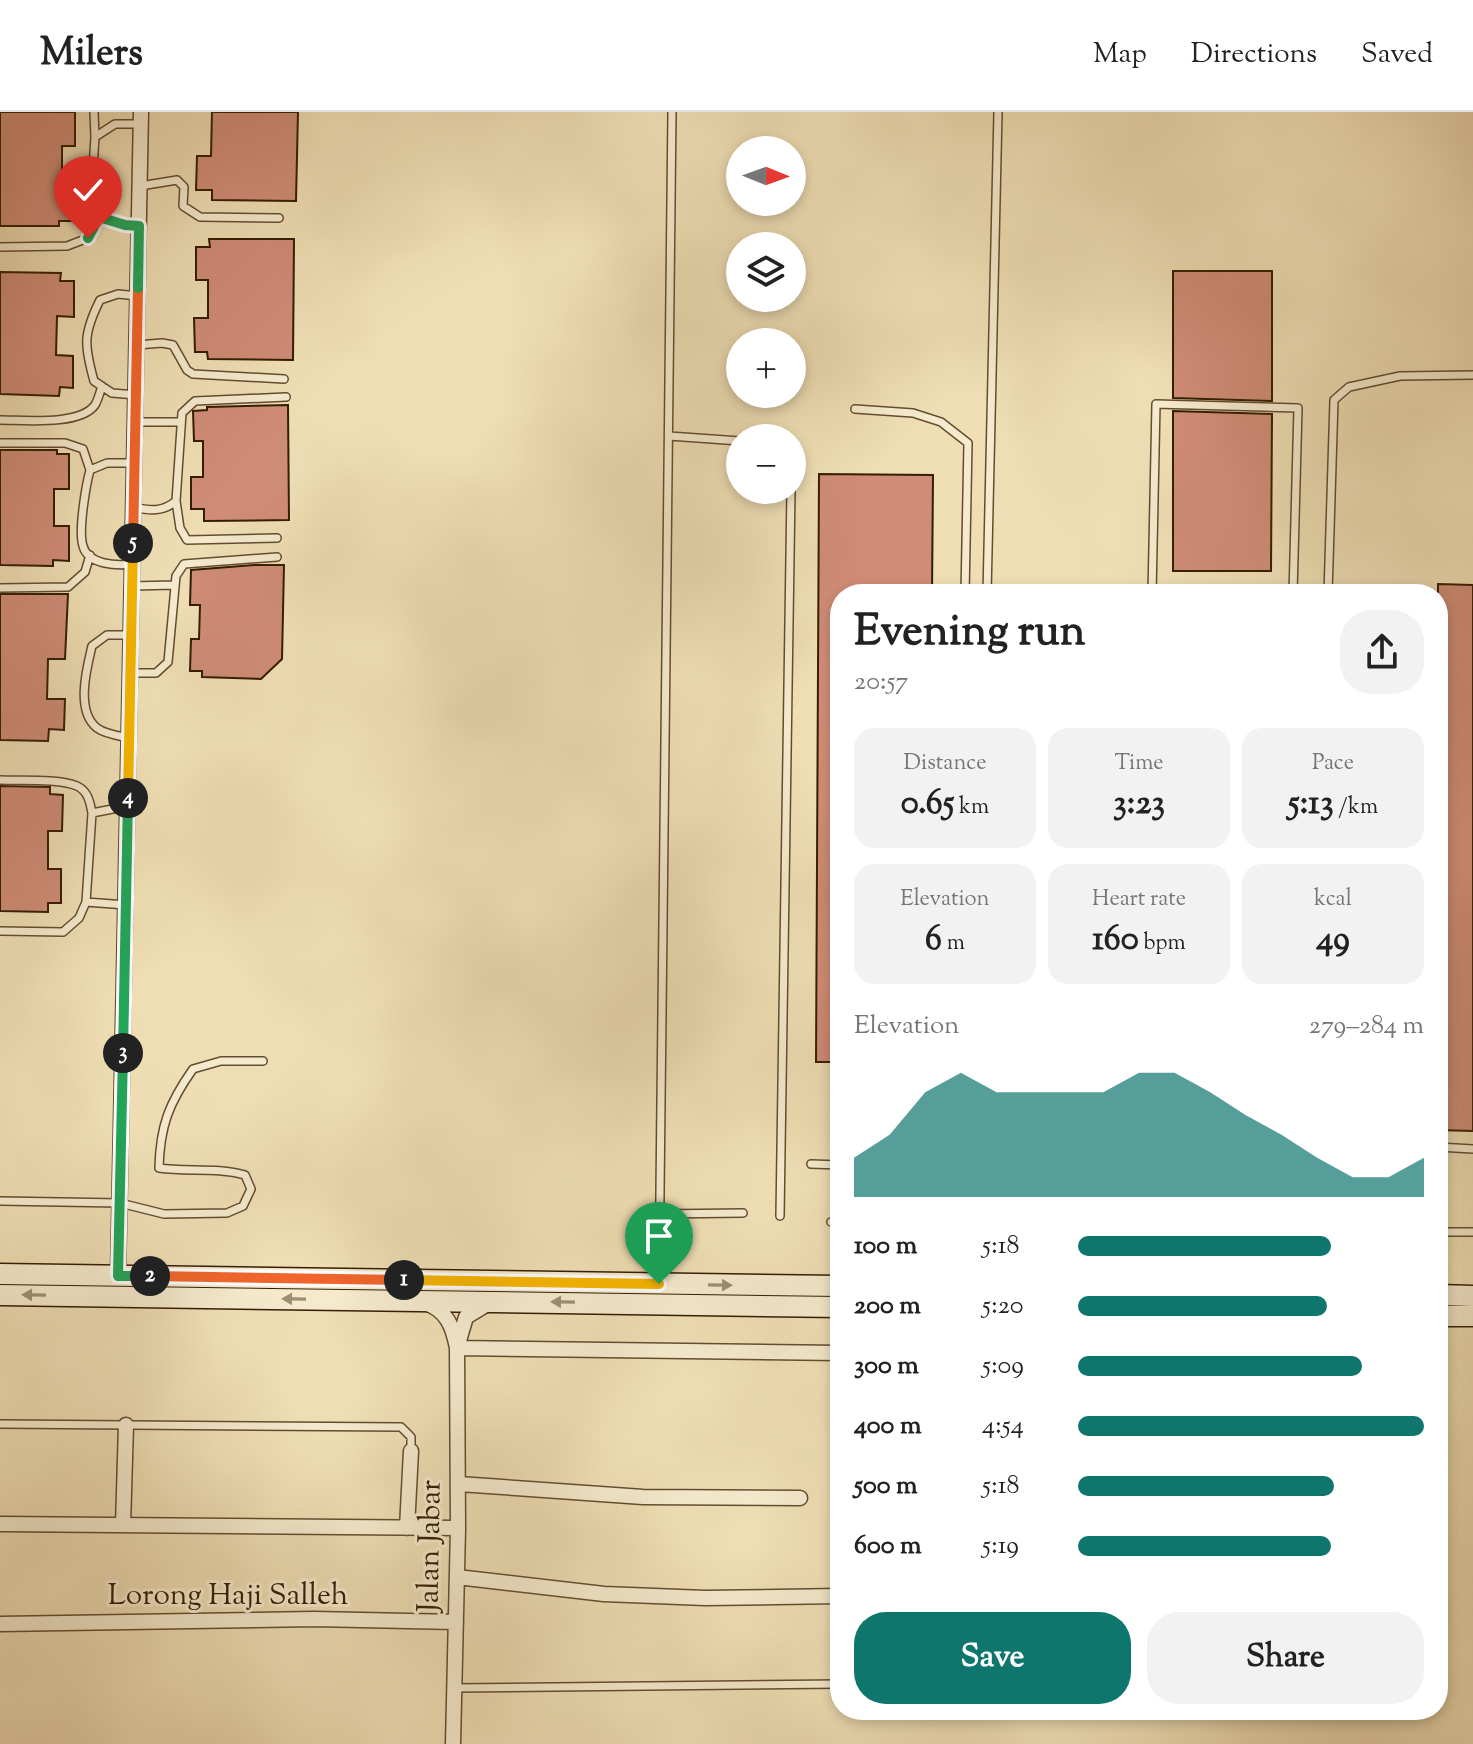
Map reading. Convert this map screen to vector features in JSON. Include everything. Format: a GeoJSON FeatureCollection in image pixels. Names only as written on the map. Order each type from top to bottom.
{"type":"FeatureCollection","features":[{"type":"Feature","properties":{"kind":"street"},"geometry":{"type":"LineString","coordinates":[[118,1276],[141,118]]}},
{"type":"Feature","properties":{"kind":"street"},"geometry":{"type":"LineString","coordinates":[[0,1274],[830,1286]]}},
{"type":"Feature","properties":{"kind":"street"},"geometry":{"type":"LineString","coordinates":[[0,1295],[830,1307]]}},
{"type":"Feature","properties":{"kind":"street"},"geometry":{"type":"LineString","coordinates":[[1448,1295],[1473,1296]]}},
{"type":"Feature","properties":{"kind":"street"},"geometry":{"type":"LineString","coordinates":[[419,1301],[434,1306],[447,1316],[457,1348]]}},
{"type":"Feature","properties":{"kind":"street"},"geometry":{"type":"LineString","coordinates":[[457,1348],[466,1317],[479,1306],[492,1301]]}},
{"type":"Feature","properties":{"kind":"street"},"geometry":{"type":"LineString","coordinates":[[1455,1316],[1473,1324]]}},
{"type":"Feature","properties":{"kind":"street"},"geometry":{"type":"LineString","coordinates":[[457,1348],[830,1353]]}},
{"type":"Feature","properties":{"kind":"street","name":"Jalan Jabar"},"geometry":{"type":"LineString","coordinates":[[453,1744],[459,1484],[457,1348]]}},
{"type":"Feature","properties":{"kind":"street"},"geometry":{"type":"LineString","coordinates":[[123,1525],[126,1425]]}},
{"type":"Feature","properties":{"kind":"street"},"geometry":{"type":"LineString","coordinates":[[407,1528],[411,1451]]}},
{"type":"Feature","properties":{"kind":"street"},"geometry":{"type":"LineString","coordinates":[[459,1484],[643,1497],[800,1498]]}},
{"type":"Feature","properties":{"kind":"street"},"geometry":{"type":"LineString","coordinates":[[0,1524],[458,1528]]}},
{"type":"Feature","properties":{"kind":"street"},"geometry":{"type":"LineString","coordinates":[[457,1577],[604,1594],[705,1598],[830,1596]]}},
{"type":"Feature","properties":{"kind":"street","name":"Lorong Haji Salleh"},"geometry":{"type":"LineString","coordinates":[[0,1624],[314,1619],[456,1622]]}},
{"type":"Feature","properties":{"kind":"lane"},"geometry":{"type":"LineString","coordinates":[[0,247],[67,246],[88,238],[99,217],[93,197],[94,112]]}},
{"type":"Feature","properties":{"kind":"lane"},"geometry":{"type":"LineString","coordinates":[[659,1284],[672,112]]}},
{"type":"Feature","properties":{"kind":"lane"},"geometry":{"type":"LineString","coordinates":[[987,584],[998,112]]}},
{"type":"Feature","properties":{"kind":"lane"},"geometry":{"type":"LineString","coordinates":[[95,137],[115,124],[141,118]]}},
{"type":"Feature","properties":{"kind":"lane"},"geometry":{"type":"LineString","coordinates":[[140,186],[177,180],[184,187],[183,206],[200,217],[279,218]]}},
{"type":"Feature","properties":{"kind":"lane"},"geometry":{"type":"LineString","coordinates":[[99,217],[139,226]]}},
{"type":"Feature","properties":{"kind":"lane"},"geometry":{"type":"LineString","coordinates":[[136,395],[112,393],[94,381],[86,350],[88,324],[100,300],[118,294],[138,296]]}},
{"type":"Feature","properties":{"kind":"lane"},"geometry":{"type":"LineString","coordinates":[[137,345],[173,345],[187,370],[193,374],[284,379]]}},
{"type":"Feature","properties":{"kind":"lane"},"geometry":{"type":"LineString","coordinates":[[1328,584],[1334,400],[1349,387],[1400,376],[1473,375]]}},
{"type":"Feature","properties":{"kind":"lane"},"geometry":{"type":"LineString","coordinates":[[0,420],[50,420],[78,416],[94,406],[102,386]]}},
{"type":"Feature","properties":{"kind":"lane"},"geometry":{"type":"LineString","coordinates":[[277,538],[187,540],[180,528],[176,501],[181,422],[182,413],[195,401],[286,397]]}},
{"type":"Feature","properties":{"kind":"lane"},"geometry":{"type":"LineString","coordinates":[[1152,584],[1156,404],[1298,408],[1293,584]]}},
{"type":"Feature","properties":{"kind":"lane"},"geometry":{"type":"LineString","coordinates":[[855,409],[913,413],[941,422],[968,443],[965,584]]}},
{"type":"Feature","properties":{"kind":"lane"},"geometry":{"type":"LineString","coordinates":[[135,422],[181,422]]}},
{"type":"Feature","properties":{"kind":"lane"},"geometry":{"type":"LineString","coordinates":[[669,436],[726,440]]}},
{"type":"Feature","properties":{"kind":"lane"},"geometry":{"type":"LineString","coordinates":[[0,443],[65,443],[83,449],[90,470],[84,490],[83,546],[90,555],[115,567],[132,564]]}},
{"type":"Feature","properties":{"kind":"lane"},"geometry":{"type":"LineString","coordinates":[[90,470],[107,463],[134,463]]}},
{"type":"Feature","properties":{"kind":"lane"},"geometry":{"type":"LineString","coordinates":[[134,507],[150,511],[167,509],[176,501]]}},
{"type":"Feature","properties":{"kind":"lane"},"geometry":{"type":"LineString","coordinates":[[780,1216],[791,504]]}},
{"type":"Feature","properties":{"kind":"lane"},"geometry":{"type":"LineString","coordinates":[[0,588],[68,587],[85,572],[90,555]]}},
{"type":"Feature","properties":{"kind":"lane"},"geometry":{"type":"LineString","coordinates":[[130,673],[156,673],[168,662],[174,585],[184,564],[277,557]]}},
{"type":"Feature","properties":{"kind":"lane"},"geometry":{"type":"LineString","coordinates":[[132,586],[174,585]]}},
{"type":"Feature","properties":{"kind":"lane"},"geometry":{"type":"LineString","coordinates":[[129,738],[97,728],[89,718],[84,697],[92,646],[107,635],[131,635]]}},
{"type":"Feature","properties":{"kind":"lane"},"geometry":{"type":"LineString","coordinates":[[0,780],[77,786],[89,798],[92,813],[86,902],[79,918],[63,932],[0,931]]}},
{"type":"Feature","properties":{"kind":"lane"},"geometry":{"type":"LineString","coordinates":[[92,813],[128,806]]}},
{"type":"Feature","properties":{"kind":"lane"},"geometry":{"type":"LineString","coordinates":[[86,902],[126,905]]}},
{"type":"Feature","properties":{"kind":"lane"},"geometry":{"type":"LineString","coordinates":[[0,1201],[120,1203],[164,1214],[227,1213],[243,1206],[251,1189],[245,1175],[230,1171],[183,1172],[159,1168],[159,1143],[167,1111],[193,1069],[221,1061],[263,1061]]}},
{"type":"Feature","properties":{"kind":"lane"},"geometry":{"type":"LineString","coordinates":[[1448,1148],[1473,1149]]}},
{"type":"Feature","properties":{"kind":"lane"},"geometry":{"type":"LineString","coordinates":[[811,1164],[830,1165]]}},
{"type":"Feature","properties":{"kind":"lane"},"geometry":{"type":"LineString","coordinates":[[660,1214],[743,1213]]}},
{"type":"Feature","properties":{"kind":"lane"},"geometry":{"type":"LineString","coordinates":[[1448,1232],[1473,1232]]}},
{"type":"Feature","properties":{"kind":"lane"},"geometry":{"type":"LineString","coordinates":[[0,1424],[401,1427],[411,1437],[411,1451]]}},
{"type":"Feature","properties":{"kind":"lane"},"geometry":{"type":"LineString","coordinates":[[454,1688],[830,1684]]}},
{"type":"Feature","properties":{"kind":"building"},"geometry":{"type":"Polygon","coordinates":[[[0,112],[75,112],[75,146],[62,146],[62,183],[76,183],[75,221],[59,221],[59,226],[0,226],[0,112]]]}},
{"type":"Feature","properties":{"kind":"building"},"geometry":{"type":"Polygon","coordinates":[[[212,112],[298,112],[296,201],[212,200],[212,190],[196,190],[197,156],[211,156],[212,112]]]}},
{"type":"Feature","properties":{"kind":"building"},"geometry":{"type":"Polygon","coordinates":[[[209,239],[294,239],[293,360],[208,359],[207,352],[195,352],[194,318],[208,318],[208,280],[196,280],[196,247],[210,247],[209,239]]]}},
{"type":"Feature","properties":{"kind":"building"},"geometry":{"type":"Polygon","coordinates":[[[1173,271],[1272,271],[1272,401],[1173,398],[1173,271]]]}},
{"type":"Feature","properties":{"kind":"building"},"geometry":{"type":"Polygon","coordinates":[[[0,272],[61,273],[60,281],[74,281],[74,317],[57,316],[56,355],[73,356],[73,388],[60,387],[59,396],[0,394],[0,272]]]}},
{"type":"Feature","properties":{"kind":"building"},"geometry":{"type":"Polygon","coordinates":[[[288,405],[289,520],[204,521],[204,509],[191,509],[191,477],[203,477],[203,441],[194,441],[193,411],[207,410],[207,407],[288,405]]]}},
{"type":"Feature","properties":{"kind":"building"},"geometry":{"type":"Polygon","coordinates":[[[1173,411],[1272,414],[1271,571],[1173,571],[1173,411]]]}},
{"type":"Feature","properties":{"kind":"building"},"geometry":{"type":"Polygon","coordinates":[[[0,450],[57,450],[57,454],[69,454],[69,489],[54,489],[54,526],[69,526],[69,561],[53,560],[53,566],[0,565],[0,450]]]}},
{"type":"Feature","properties":{"kind":"building"},"geometry":{"type":"Polygon","coordinates":[[[819,474],[933,475],[932,584],[830,584],[830,1062],[816,1062],[819,474]]]}},
{"type":"Feature","properties":{"kind":"building"},"geometry":{"type":"Polygon","coordinates":[[[284,565],[282,659],[261,679],[202,677],[202,671],[190,671],[191,639],[199,639],[200,605],[190,605],[191,570],[284,565]]]}},
{"type":"Feature","properties":{"kind":"building"},"geometry":{"type":"Polygon","coordinates":[[[1448,584],[1473,585],[1473,1131],[1448,1130],[1448,584]]]}},
{"type":"Feature","properties":{"kind":"building"},"geometry":{"type":"Polygon","coordinates":[[[0,594],[68,594],[65,659],[48,659],[47,699],[65,699],[64,730],[49,729],[48,741],[0,740],[0,594]]]}},
{"type":"Feature","properties":{"kind":"building"},"geometry":{"type":"Polygon","coordinates":[[[0,786],[50,787],[50,794],[63,795],[62,831],[48,831],[48,869],[61,869],[61,903],[48,903],[48,912],[0,911],[0,786]]]}},
{"type":"Feature","properties":{"kind":"route"},"geometry":{"type":"LineString","coordinates":[[88,238],[99,217],[139,226],[118,1276],[659,1284]]}}]}
